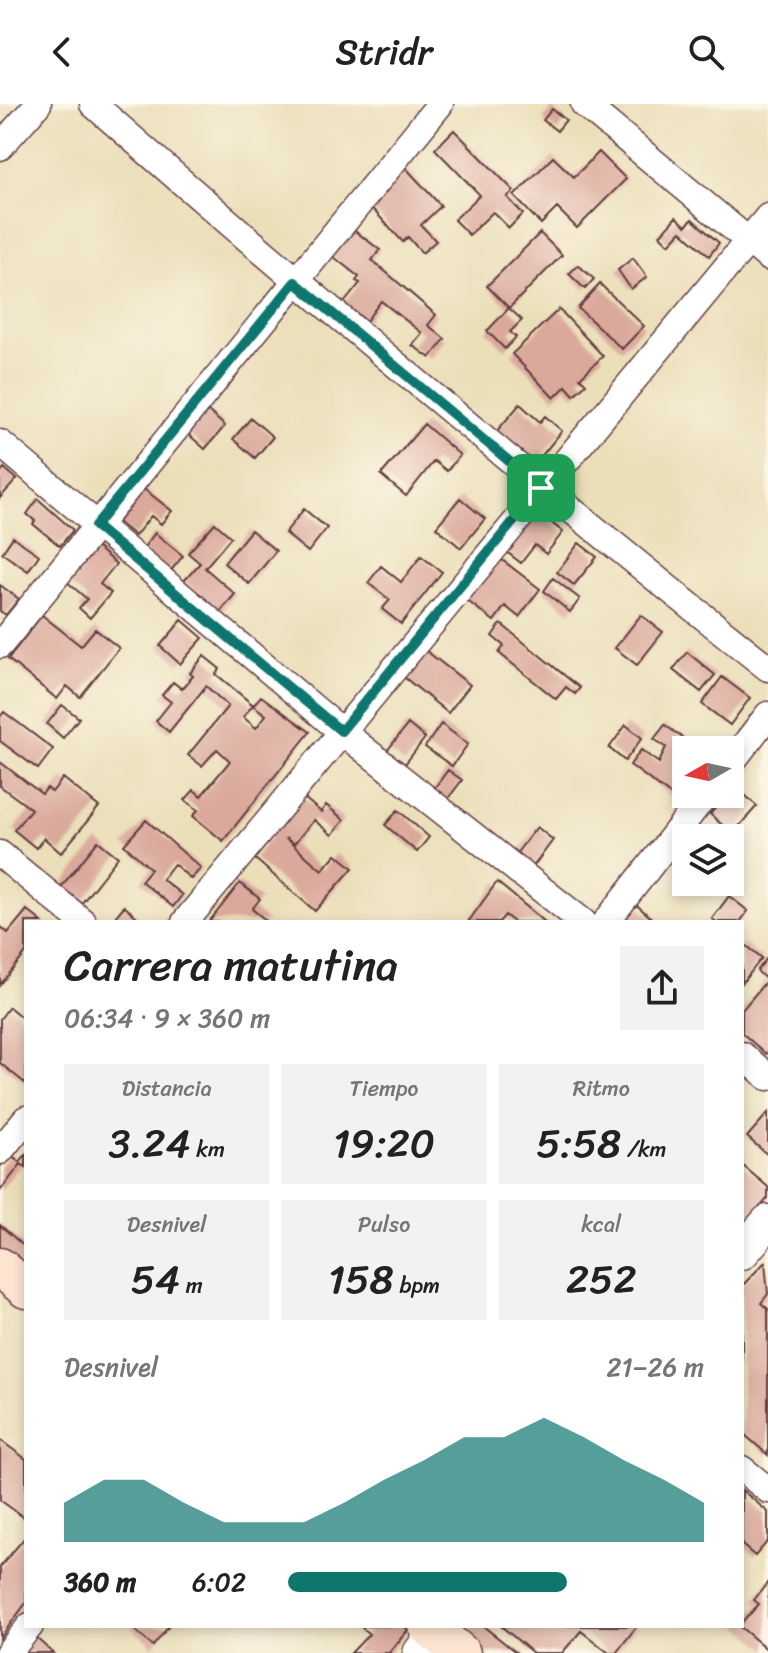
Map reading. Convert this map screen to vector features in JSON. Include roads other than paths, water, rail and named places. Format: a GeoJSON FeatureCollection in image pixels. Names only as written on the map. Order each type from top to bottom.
{"type":"FeatureCollection","features":[{"type":"Feature","properties":{"kind":"main road"},"geometry":{"type":"LineString","coordinates":[[0,1267],[24,1287]]}},
{"type":"Feature","properties":{"kind":"street"},"geometry":{"type":"LineString","coordinates":[[0,147],[38,104]]}},
{"type":"Feature","properties":{"kind":"street"},"geometry":{"type":"LineString","coordinates":[[93,104],[295,282],[541,488],[768,668]]}},
{"type":"Feature","properties":{"kind":"street"},"geometry":{"type":"LineString","coordinates":[[0,645],[440,104]]}},
{"type":"Feature","properties":{"kind":"street"},"geometry":{"type":"LineString","coordinates":[[584,104],[758,249]]}},
{"type":"Feature","properties":{"kind":"street"},"geometry":{"type":"LineString","coordinates":[[187,920],[541,488],[758,249],[768,217]]}},
{"type":"Feature","properties":{"kind":"street"},"geometry":{"type":"LineString","coordinates":[[0,443],[341,731],[580,920]]}},
{"type":"Feature","properties":{"kind":"street"},"geometry":{"type":"LineString","coordinates":[[744,746],[768,715]]}},
{"type":"Feature","properties":{"kind":"street"},"geometry":{"type":"LineString","coordinates":[[608,920],[695,808]]}},
{"type":"Feature","properties":{"kind":"street"},"geometry":{"type":"LineString","coordinates":[[0,854],[81,920]]}},
{"type":"Feature","properties":{"kind":"street"},"geometry":{"type":"LineString","coordinates":[[744,1057],[768,1077]]}},
{"type":"Feature","properties":{"kind":"street"},"geometry":{"type":"LineString","coordinates":[[0,1151],[24,1121]]}},
{"type":"Feature","properties":{"kind":"street"},"geometry":{"type":"LineString","coordinates":[[744,1250],[768,1222]]}},
{"type":"Feature","properties":{"kind":"street"},"geometry":{"type":"LineString","coordinates":[[744,1471],[768,1490]]}},
{"type":"Feature","properties":{"kind":"street"},"geometry":{"type":"LineString","coordinates":[[8,1653],[28,1628]]}}]}
